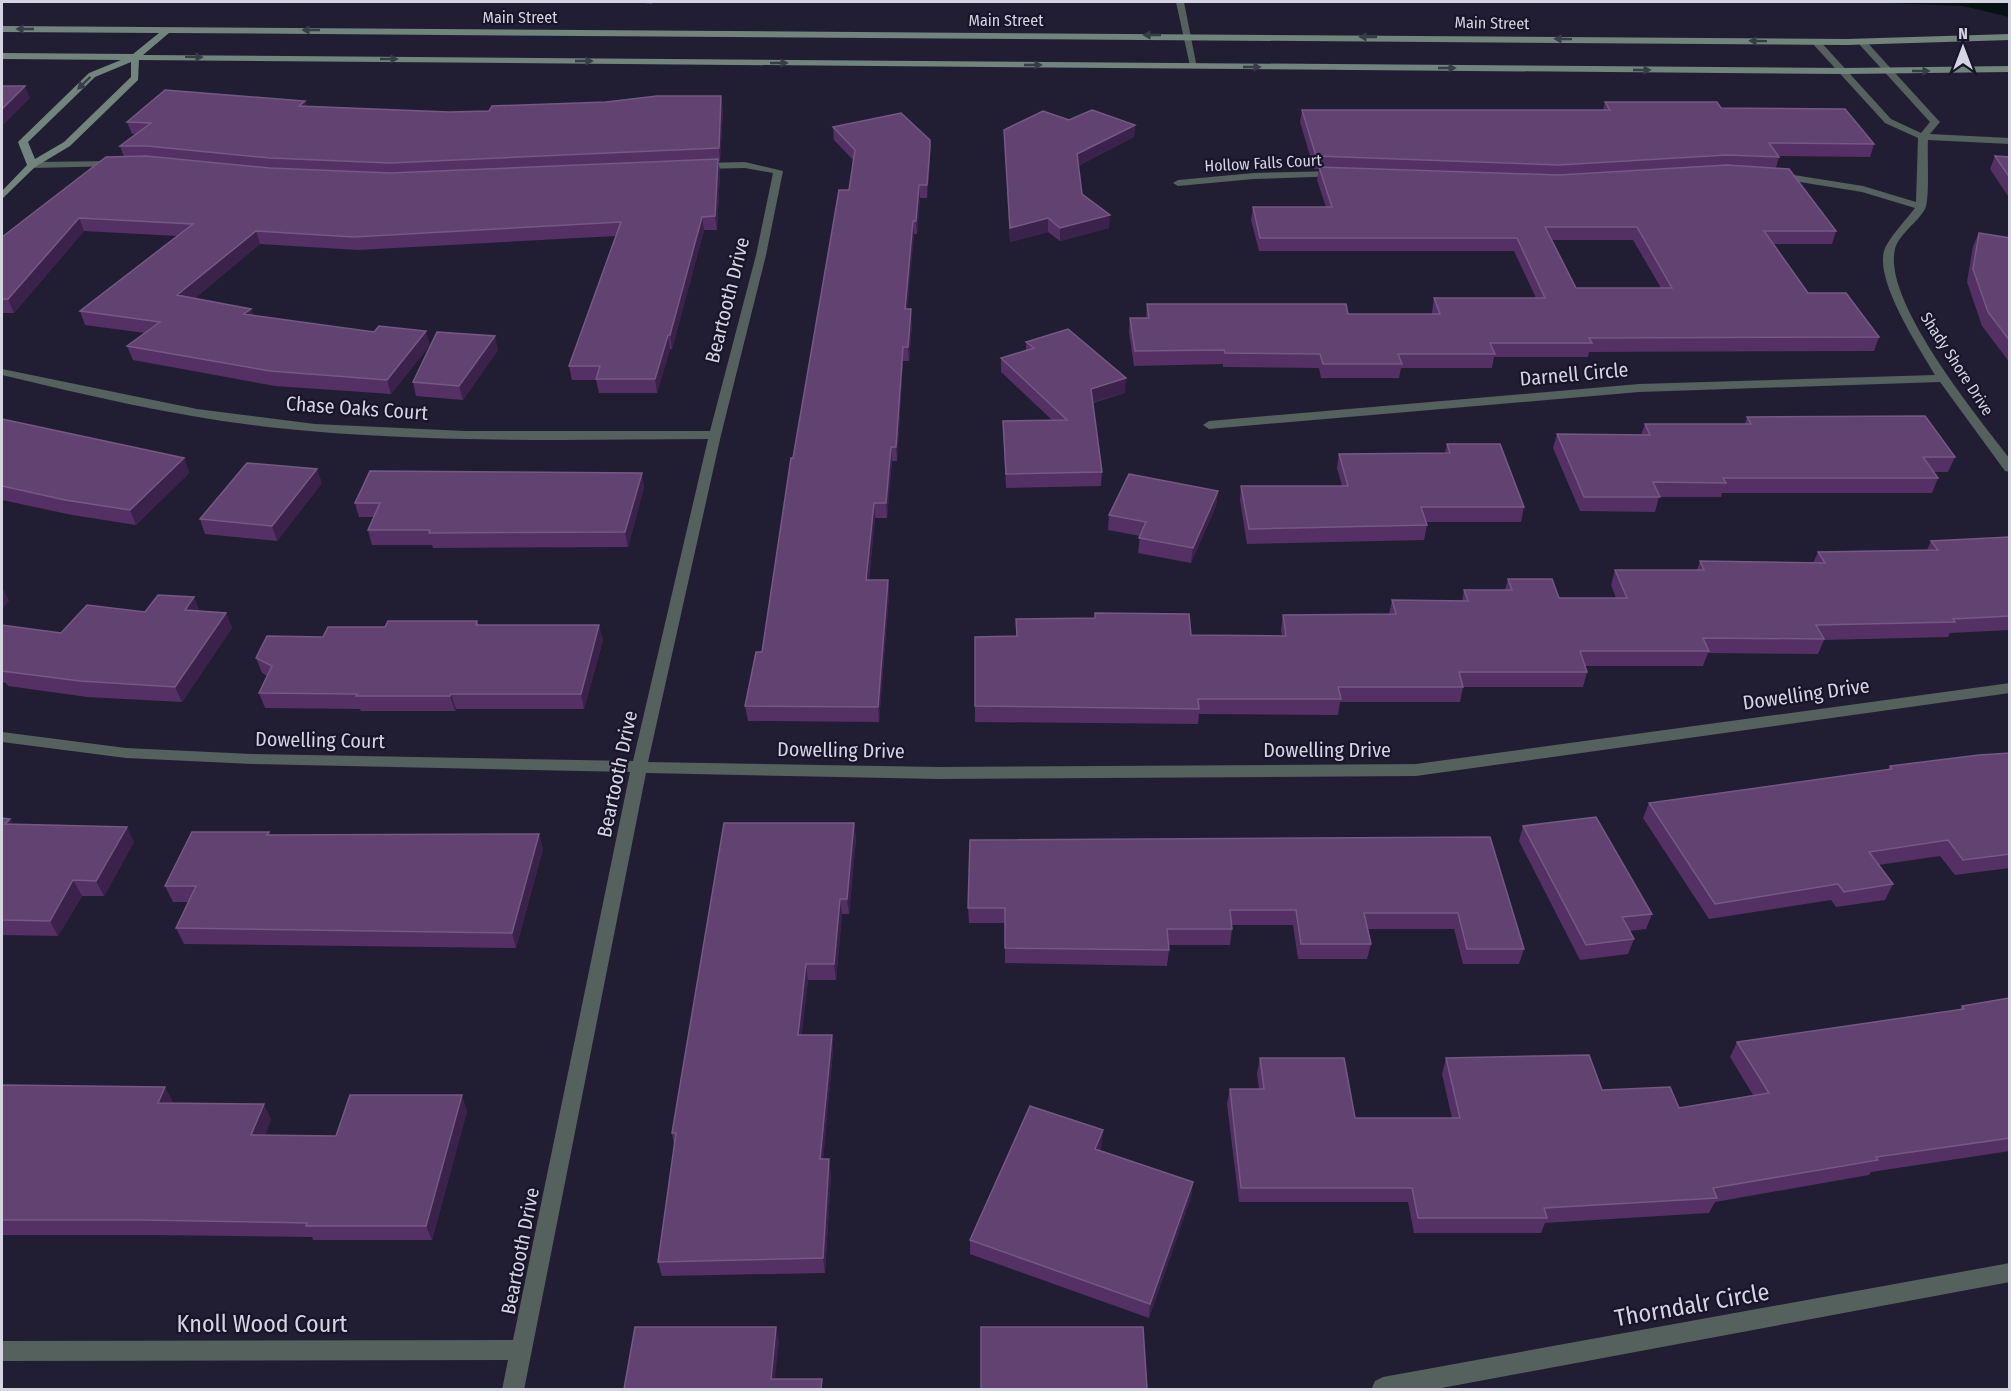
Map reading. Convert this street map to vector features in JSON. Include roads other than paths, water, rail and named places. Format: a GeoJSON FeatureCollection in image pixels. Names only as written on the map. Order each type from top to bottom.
{"type":"FeatureCollection","features":[{"type":"Feature","properties":{"kind":"main road","name":"Main Street"},"geometry":{"type":"LineString","coordinates":[[2,29],[1187,35],[1816,42],[2010,37]]}},
{"type":"Feature","properties":{"kind":"main road"},"geometry":{"type":"LineString","coordinates":[[32,165],[23,142],[92,75],[135,57],[168,29]]}},
{"type":"Feature","properties":{"kind":"main road"},"geometry":{"type":"LineString","coordinates":[[2,56],[1844,71],[2010,69]]}},
{"type":"Feature","properties":{"kind":"main road"},"geometry":{"type":"LineString","coordinates":[[2,196],[32,165],[67,144],[135,78],[135,57]]}},
{"type":"Feature","properties":{"kind":"street"},"geometry":{"type":"LineString","coordinates":[[1180,2],[1194,66]]}},
{"type":"Feature","properties":{"kind":"street"},"geometry":{"type":"LineString","coordinates":[[1816,42],[1888,121],[1923,137],[2010,141]]}},
{"type":"Feature","properties":{"kind":"street"},"geometry":{"type":"LineString","coordinates":[[1758,174],[1803,177],[1863,189],[1921,207],[1923,137],[1935,122],[1862,42]]}},
{"type":"Feature","properties":{"kind":"street"},"geometry":{"type":"LineString","coordinates":[[32,165],[127,164]]}},
{"type":"Feature","properties":{"kind":"street","name":"Beartooth Drive"},"geometry":{"type":"LineString","coordinates":[[513,1389],[639,768],[715,435],[761,255],[778,171],[745,165],[689,167]]}},
{"type":"Feature","properties":{"kind":"street","name":"Hollow Falls Court"},"geometry":{"type":"LineString","coordinates":[[1178,183],[1254,176],[1354,174]]}},
{"type":"Feature","properties":{"kind":"street","name":"Shady Shore Drive"},"geometry":{"type":"LineString","coordinates":[[1921,207],[1890,248],[1890,272],[1902,309],[1943,378],[2010,468]]}},
{"type":"Feature","properties":{"kind":"street","name":"Chase Oaks Court"},"geometry":{"type":"LineString","coordinates":[[2,372],[140,402],[314,428],[520,436],[715,435]]}},
{"type":"Feature","properties":{"kind":"street","name":"Darnell Circle"},"geometry":{"type":"LineString","coordinates":[[1209,425],[1639,388],[1943,378]]}},
{"type":"Feature","properties":{"kind":"street","name":"Dowelling Drive"},"geometry":{"type":"LineString","coordinates":[[639,768],[939,773],[1416,770],[2010,688]]}},
{"type":"Feature","properties":{"kind":"street","name":"Dowelling Court"},"geometry":{"type":"LineString","coordinates":[[2,737],[126,753],[217,758],[639,768]]}},
{"type":"Feature","properties":{"kind":"street","name":"Thorndalr Circle"},"geometry":{"type":"LineString","coordinates":[[1383,1388],[2010,1272]]}},
{"type":"Feature","properties":{"kind":"street","name":"Knoll Wood Court"},"geometry":{"type":"LineString","coordinates":[[2,1351],[522,1350]]}}]}
